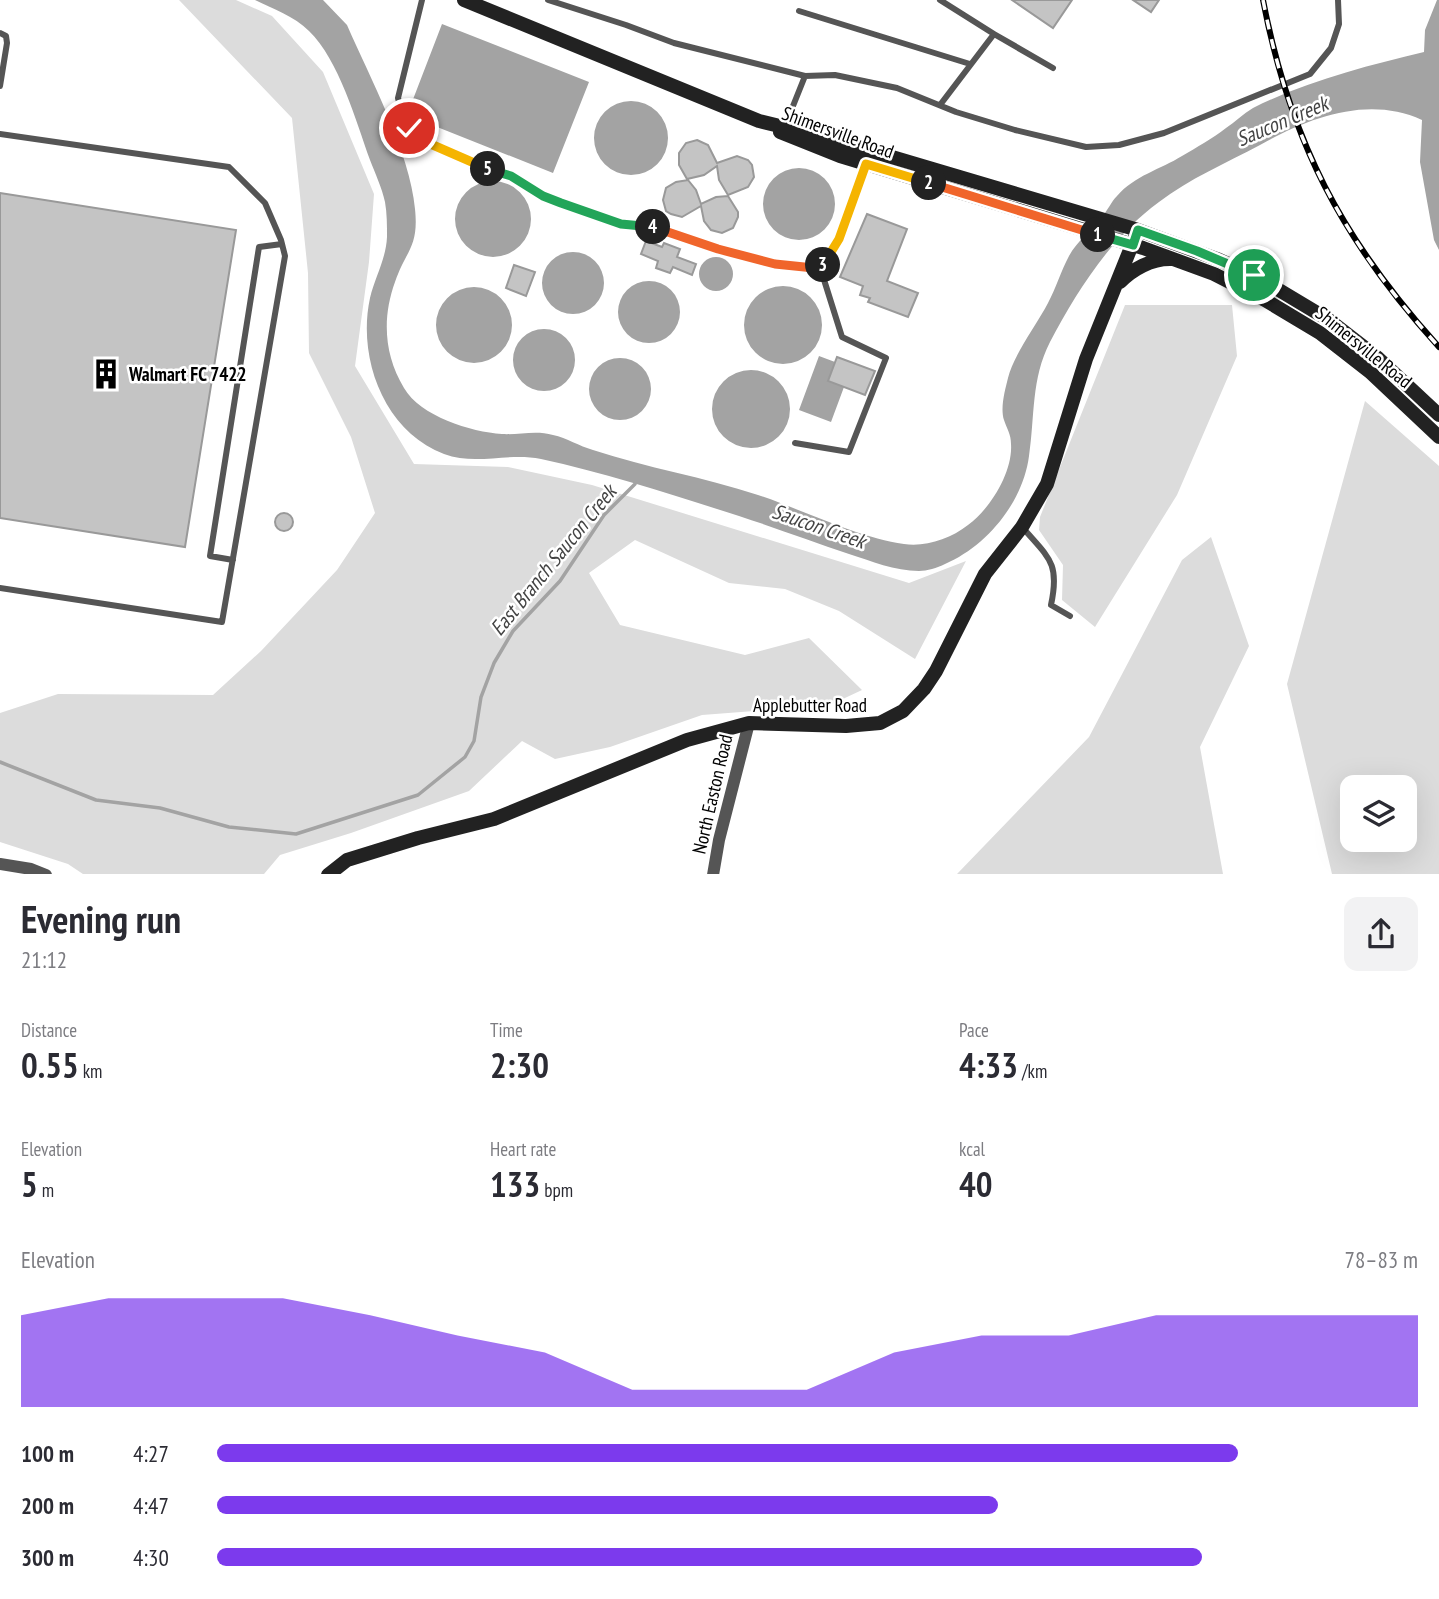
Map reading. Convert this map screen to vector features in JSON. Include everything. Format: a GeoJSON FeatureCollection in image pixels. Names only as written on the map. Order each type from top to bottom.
{"type":"FeatureCollection","features":[{"type":"Feature","properties":{"kind":"street","name":"Shimersville Road"},"geometry":{"type":"LineString","coordinates":[[464,0],[813,146],[1138,247],[1242,288],[1320,333],[1370,372],[1439,437]]}},
{"type":"Feature","properties":{"kind":"street","name":"Shimersville Road"},"geometry":{"type":"LineString","coordinates":[[744,115],[1138,230],[1227,263],[1308,307],[1370,351],[1439,415]]}},
{"type":"Feature","properties":{"kind":"street","name":"Applebutter Road"},"geometry":{"type":"LineString","coordinates":[[328,874],[347,860],[418,838],[494,819],[687,740],[748,723],[846,726],[880,723],[903,710],[924,689],[936,671],[985,574],[1021,527],[1047,484],[1086,359],[1125,265],[1138,247],[1138,230]]}},
{"type":"Feature","properties":{"kind":"street"},"geometry":{"type":"LineString","coordinates":[[1115,288],[1135,269],[1156,260],[1171,259]]}},
{"type":"Feature","properties":{"kind":"street","name":"North Easton Road"},"geometry":{"type":"LineString","coordinates":[[713,874],[748,723]]}},
{"type":"Feature","properties":{"kind":"street"},"geometry":{"type":"LineString","coordinates":[[0,864],[46,874]]}},
{"type":"Feature","properties":{"kind":"lane"},"geometry":{"type":"LineString","coordinates":[[422,0],[398,98],[403,118],[409,128],[426,142],[481,167],[511,176],[543,196],[621,224],[657,228],[718,249],[775,264],[820,267],[839,239],[866,164]]}},
{"type":"Feature","properties":{"kind":"lane"},"geometry":{"type":"LineString","coordinates":[[548,0],[674,43],[805,76],[835,75],[897,88],[1015,130],[1086,146],[1119,145],[1164,133],[1310,74],[1331,48],[1339,24],[1338,0]]}},
{"type":"Feature","properties":{"kind":"lane"},"geometry":{"type":"LineString","coordinates":[[940,0],[1053,68]]}},
{"type":"Feature","properties":{"kind":"lane"},"geometry":{"type":"LineString","coordinates":[[799,11],[970,64]]}},
{"type":"Feature","properties":{"kind":"lane"},"geometry":{"type":"LineString","coordinates":[[0,33],[6,36],[8,43],[0,86]]}},
{"type":"Feature","properties":{"kind":"lane"},"geometry":{"type":"LineString","coordinates":[[940,105],[994,34]]}},
{"type":"Feature","properties":{"kind":"lane"},"geometry":{"type":"LineString","coordinates":[[785,127],[805,76]]}},
{"type":"Feature","properties":{"kind":"lane"},"geometry":{"type":"LineString","coordinates":[[0,134],[229,167],[265,204],[285,256],[222,622],[0,588]]}},
{"type":"Feature","properties":{"kind":"lane"},"geometry":{"type":"LineString","coordinates":[[233,560],[209,556],[259,247],[282,243]]}},
{"type":"Feature","properties":{"kind":"lane"},"geometry":{"type":"LineString","coordinates":[[794,443],[849,452],[886,358],[842,337],[820,267]]}},
{"type":"Feature","properties":{"kind":"lane"},"geometry":{"type":"LineString","coordinates":[[1021,527],[1049,557],[1055,583],[1051,605],[1070,616]]}},
{"type":"Feature","properties":{"kind":"shaded area"},"geometry":{"type":"Polygon","coordinates":[[[179,0],[236,0],[272,16],[323,72],[374,194],[369,262],[355,366],[414,464],[508,467],[592,485],[909,583],[966,561],[915,659],[839,611],[785,589],[729,583],[635,540],[589,573],[620,625],[745,655],[809,638],[862,690],[830,705],[702,715],[610,747],[555,759],[522,741],[469,791],[280,855],[264,874],[83,874],[68,864],[0,842],[0,713],[58,694],[213,695],[261,651],[337,570],[375,513],[351,437],[309,353],[308,273],[292,118],[179,0]]]}},
{"type":"Feature","properties":{"kind":"shaded area"},"geometry":{"type":"Polygon","coordinates":[[[1125,305],[1232,305],[1237,356],[1177,495],[1095,627],[1062,600],[1063,565],[1039,530],[1040,517],[1125,305]]]}},
{"type":"Feature","properties":{"kind":"shaded area"},"geometry":{"type":"Polygon","coordinates":[[[1365,401],[1439,466],[1439,874],[1332,874],[1287,684],[1365,401]]]}},
{"type":"Feature","properties":{"kind":"shaded area"},"geometry":{"type":"Polygon","coordinates":[[[1211,537],[1249,646],[1200,747],[1223,874],[957,874],[1089,737],[1182,560],[1211,537]]]}},
{"type":"Feature","properties":{"kind":"water","name":"Saucon Creek"},"geometry":{"type":"Polygon","coordinates":[[[255,0],[323,0],[347,25],[388,116],[412,187],[416,222],[411,248],[399,271],[391,296],[387,336],[397,375],[404,388],[422,407],[447,421],[490,433],[540,433],[558,436],[613,456],[758,495],[887,541],[921,544],[946,538],[968,525],[992,500],[1004,478],[1011,455],[1010,437],[1003,410],[1004,393],[1011,369],[1048,303],[1072,251],[1124,189],[1174,161],[1253,108],[1273,98],[1337,75],[1424,52],[1425,30],[1437,0],[1439,250],[1434,240],[1420,162],[1422,120],[1402,113],[1360,110],[1318,119],[1279,135],[1195,179],[1159,202],[1126,231],[1097,266],[1060,323],[1040,370],[1025,473],[1011,506],[1001,520],[975,546],[960,556],[929,570],[910,571],[866,560],[691,501],[566,465],[529,457],[468,459],[444,454],[423,443],[405,428],[380,390],[372,368],[368,344],[370,298],[385,253],[387,237],[384,197],[346,92],[320,43],[297,21],[255,0]]]}},
{"type":"Feature","properties":{"kind":"water"},"geometry":{"type":"Polygon","coordinates":[[[442,24],[589,82],[553,173],[407,115],[442,24]]]}},
{"type":"Feature","properties":{"kind":"water"},"geometry":{"type":"Polygon","coordinates":[[[624,101],[638,101],[652,107],[662,117],[668,138],[666,152],[652,169],[638,175],[624,175],[610,169],[600,159],[594,145],[594,131],[600,117],[610,107],[624,101]]]}},
{"type":"Feature","properties":{"kind":"water"},"geometry":{"type":"Polygon","coordinates":[[[806,168],[825,178],[833,190],[833,218],[825,230],[813,238],[792,240],[773,230],[765,218],[763,197],[773,178],[785,170],[806,168]]]}},
{"type":"Feature","properties":{"kind":"water"},"geometry":{"type":"Polygon","coordinates":[[[493,181],[508,184],[520,192],[528,204],[531,219],[528,234],[520,246],[508,254],[493,257],[478,254],[466,246],[458,234],[455,219],[458,204],[466,192],[478,184],[493,181]]]}},
{"type":"Feature","properties":{"kind":"water"},"geometry":{"type":"Polygon","coordinates":[[[573,252],[595,261],[604,283],[595,305],[573,314],[551,305],[542,283],[551,261],[573,252]]]}},
{"type":"Feature","properties":{"kind":"water"},"geometry":{"type":"Polygon","coordinates":[[[716,257],[728,262],[733,274],[728,286],[716,291],[704,286],[699,274],[704,262],[716,257]]]}},
{"type":"Feature","properties":{"kind":"water"},"geometry":{"type":"Polygon","coordinates":[[[643,281],[655,281],[671,290],[678,300],[678,324],[671,334],[655,343],[643,343],[632,338],[623,329],[618,318],[618,306],[623,295],[632,286],[643,281]]]}},
{"type":"Feature","properties":{"kind":"water"},"geometry":{"type":"Polygon","coordinates":[[[775,286],[791,286],[805,292],[816,303],[822,317],[822,333],[816,347],[805,358],[791,364],[775,364],[761,358],[750,347],[744,333],[744,317],[750,303],[761,292],[775,286]]]}},
{"type":"Feature","properties":{"kind":"water"},"geometry":{"type":"Polygon","coordinates":[[[474,287],[488,290],[501,298],[509,311],[512,325],[509,339],[501,352],[488,360],[474,363],[460,360],[447,352],[439,339],[436,325],[439,311],[447,298],[460,290],[474,287]]]}},
{"type":"Feature","properties":{"kind":"water"},"geometry":{"type":"Polygon","coordinates":[[[538,329],[550,329],[566,338],[573,348],[573,372],[566,382],[550,391],[538,391],[527,386],[518,377],[513,366],[513,354],[518,343],[527,334],[538,329]]]}},
{"type":"Feature","properties":{"kind":"water"},"geometry":{"type":"Polygon","coordinates":[[[819,356],[835,362],[828,381],[844,387],[831,422],[799,410],[819,356]]]}},
{"type":"Feature","properties":{"kind":"water"},"geometry":{"type":"Polygon","coordinates":[[[620,358],[642,367],[651,389],[642,411],[620,420],[598,411],[589,389],[598,367],[620,358]]]}},
{"type":"Feature","properties":{"kind":"water"},"geometry":{"type":"Polygon","coordinates":[[[751,370],[766,373],[779,381],[787,394],[790,409],[787,424],[779,437],[766,445],[751,448],[736,445],[723,437],[715,424],[712,409],[715,394],[723,381],[736,373],[751,370]]]}},
{"type":"Feature","properties":{"kind":"building"},"geometry":{"type":"Polygon","coordinates":[[[1012,0],[1072,0],[1053,28],[1012,0]]]}},
{"type":"Feature","properties":{"kind":"building"},"geometry":{"type":"Polygon","coordinates":[[[1133,0],[1159,0],[1151,12],[1133,0]]]}},
{"type":"Feature","properties":{"kind":"building"},"geometry":{"type":"Polygon","coordinates":[[[697,140],[708,145],[717,163],[737,156],[748,160],[752,165],[754,177],[748,187],[728,195],[719,180],[717,166],[704,175],[687,179],[679,165],[679,153],[686,143],[697,140]]]}},
{"type":"Feature","properties":{"kind":"building"},"geometry":{"type":"Polygon","coordinates":[[[688,180],[696,190],[701,204],[716,197],[728,196],[738,212],[733,228],[722,233],[711,230],[704,221],[701,206],[682,217],[666,211],[663,200],[666,188],[676,182],[688,180]]]}},
{"type":"Feature","properties":{"kind":"building","name":"Walmart FC 7422"},"geometry":{"type":"Polygon","coordinates":[[[0,193],[236,230],[185,547],[0,518],[0,193]]]}},
{"type":"Feature","properties":{"kind":"building"},"geometry":{"type":"Polygon","coordinates":[[[867,214],[907,229],[887,281],[918,293],[908,317],[868,302],[870,298],[860,295],[863,286],[840,277],[867,214]]]}},
{"type":"Feature","properties":{"kind":"building"},"geometry":{"type":"Polygon","coordinates":[[[646,241],[662,247],[664,243],[680,249],[677,257],[696,264],[692,275],[673,267],[670,273],[656,268],[658,261],[641,254],[646,241]]]}},
{"type":"Feature","properties":{"kind":"building"},"geometry":{"type":"Polygon","coordinates":[[[514,265],[535,272],[526,296],[506,288],[514,265]]]}},
{"type":"Feature","properties":{"kind":"building"},"geometry":{"type":"Polygon","coordinates":[[[837,357],[875,371],[865,395],[828,381],[837,357]]]}},
{"type":"Feature","properties":{"kind":"building"},"geometry":{"type":"Polygon","coordinates":[[[284,513],[290,516],[293,522],[290,528],[284,531],[278,528],[275,522],[278,516],[284,513]]]}},
{"type":"Feature","properties":{"kind":"waterway","name":"East Branch Saucon Creek"},"geometry":{"type":"LineString","coordinates":[[0,762],[96,800],[160,808],[229,827],[296,834],[418,795],[465,757],[474,741],[481,697],[494,663],[513,631],[560,581],[604,515],[635,484]]}},
{"type":"Feature","properties":{"kind":"railway"},"geometry":{"type":"LineString","coordinates":[[1263,0],[1288,99],[1325,186],[1374,267],[1439,347]]}},
{"type":"Feature","properties":{"kind":"place","name":"Walmart FC 7422"},"geometry":{"type":"Point","coordinates":[106,374]}},
{"type":"Feature","properties":{"kind":"route"},"geometry":{"type":"LineString","coordinates":[[409,128],[426,142],[448,154],[511,176],[543,196],[561,203],[621,224],[657,228],[718,249],[775,264],[814,268],[825,263],[839,239],[866,164],[1133,245],[1138,230],[1254,275]]}}]}
